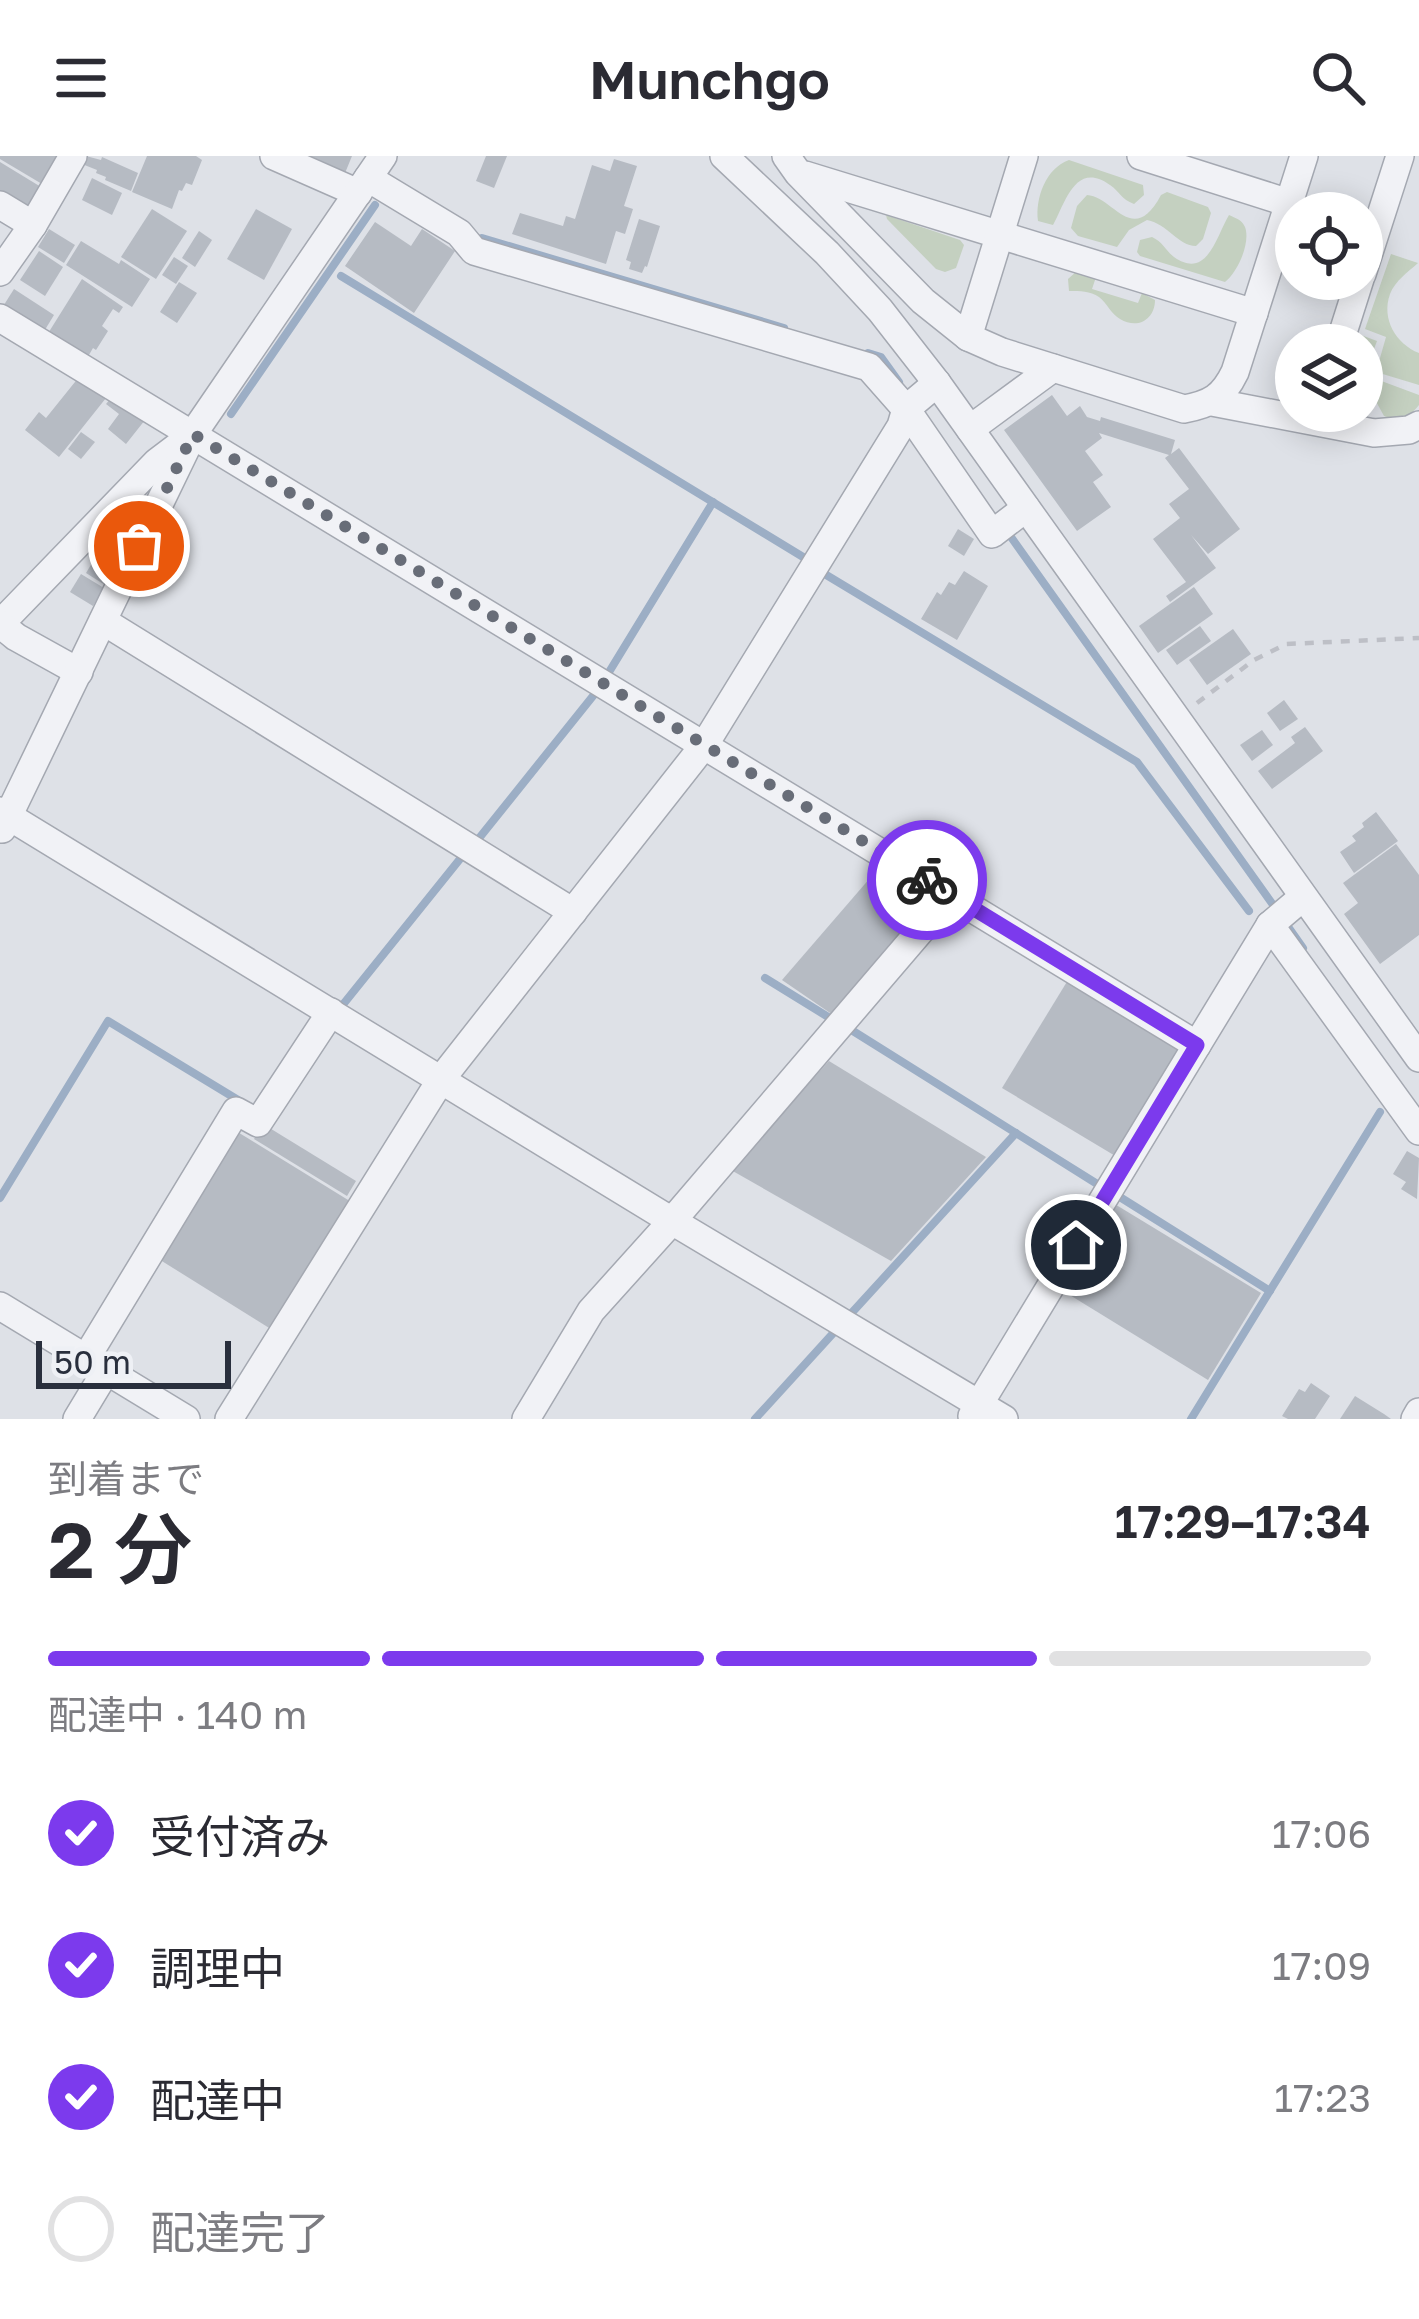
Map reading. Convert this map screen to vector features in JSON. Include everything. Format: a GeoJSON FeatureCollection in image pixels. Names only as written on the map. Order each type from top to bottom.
{"type":"FeatureCollection","features":[{"type":"Feature","properties":{"kind":"street"},"geometry":{"type":"LineString","coordinates":[[0,272],[73,156]]}},
{"type":"Feature","properties":{"kind":"street"},"geometry":{"type":"LineString","coordinates":[[274,156],[370,176],[459,233],[473,251],[869,367],[970,429],[1010,520],[1177,719],[1284,913],[1419,1131]]}},
{"type":"Feature","properties":{"kind":"street"},"geometry":{"type":"LineString","coordinates":[[724,156],[880,310],[918,399],[992,534],[1010,520]]}},
{"type":"Feature","properties":{"kind":"street"},"geometry":{"type":"LineString","coordinates":[[968,337],[1024,156]]}},
{"type":"Feature","properties":{"kind":"street"},"geometry":{"type":"LineString","coordinates":[[1141,156],[1275,199]]}},
{"type":"Feature","properties":{"kind":"street"},"geometry":{"type":"LineString","coordinates":[[1293,192],[1304,156]]}},
{"type":"Feature","properties":{"kind":"street"},"geometry":{"type":"LineString","coordinates":[[1383,208],[1400,156]]}},
{"type":"Feature","properties":{"kind":"street"},"geometry":{"type":"LineString","coordinates":[[792,164],[1000,235],[1254,313]]}},
{"type":"Feature","properties":{"kind":"street"},"geometry":{"type":"LineString","coordinates":[[792,164],[923,301],[983,345],[1184,409],[1212,402],[1275,410]]}},
{"type":"Feature","properties":{"kind":"street"},"geometry":{"type":"LineString","coordinates":[[370,176],[193,434],[3,820],[442,1078],[984,1414],[1197,1045],[1284,913]]}},
{"type":"Feature","properties":{"kind":"street"},"geometry":{"type":"LineString","coordinates":[[0,205],[33,225]]}},
{"type":"Feature","properties":{"kind":"street"},"geometry":{"type":"LineString","coordinates":[[1212,402],[1235,372],[1275,247]]}},
{"type":"Feature","properties":{"kind":"street"},"geometry":{"type":"LineString","coordinates":[[0,318],[1197,1045]]}},
{"type":"Feature","properties":{"kind":"street"},"geometry":{"type":"LineString","coordinates":[[970,429],[1052,368]]}},
{"type":"Feature","properties":{"kind":"street"},"geometry":{"type":"LineString","coordinates":[[229,1419],[442,1078],[704,745],[918,399]]}},
{"type":"Feature","properties":{"kind":"street"},"geometry":{"type":"LineString","coordinates":[[1383,431],[1419,425]]}},
{"type":"Feature","properties":{"kind":"street"},"geometry":{"type":"LineString","coordinates":[[79,672],[5,628],[157,462],[193,434]]}},
{"type":"Feature","properties":{"kind":"street"},"geometry":{"type":"LineString","coordinates":[[103,621],[573,912]]}},
{"type":"Feature","properties":{"kind":"street"},"geometry":{"type":"LineString","coordinates":[[526,1419],[590,1311],[951,895]]}},
{"type":"Feature","properties":{"kind":"street"},"geometry":{"type":"LineString","coordinates":[[1284,913],[1419,1058]]}},
{"type":"Feature","properties":{"kind":"street"},"geometry":{"type":"LineString","coordinates":[[77,1419],[96,1365],[236,1111],[258,1123],[331,1012]]}},
{"type":"Feature","properties":{"kind":"street"},"geometry":{"type":"LineString","coordinates":[[0,1306],[185,1419]]}},
{"type":"Feature","properties":{"kind":"path"},"geometry":{"type":"LineString","coordinates":[[1177,719],[1254,661],[1286,644],[1419,638]]}},
{"type":"Feature","properties":{"kind":"green space"},"geometry":{"type":"Polygon","coordinates":[[[1069,160],[1143,185],[1144,195],[1134,204],[1110,185],[1088,178],[1073,188],[1053,225],[1038,221],[1044,185],[1069,160]]]}},
{"type":"Feature","properties":{"kind":"green space"},"geometry":{"type":"Polygon","coordinates":[[[1167,192],[1208,207],[1211,213],[1203,239],[1196,246],[1147,220],[1129,230],[1117,247],[1078,236],[1071,228],[1077,206],[1087,195],[1132,219],[1141,218],[1167,192]]]}},
{"type":"Feature","properties":{"kind":"green space"},"geometry":{"type":"Polygon","coordinates":[[[886,215],[960,240],[964,245],[956,268],[936,269],[886,215]]]}},
{"type":"Feature","properties":{"kind":"green space"},"geometry":{"type":"Polygon","coordinates":[[[1229,215],[1243,224],[1246,241],[1238,265],[1225,282],[1137,252],[1140,240],[1152,237],[1174,257],[1195,263],[1210,252],[1229,215]]]}},
{"type":"Feature","properties":{"kind":"green space"},"geometry":{"type":"Polygon","coordinates":[[[1391,254],[1418,263],[1392,289],[1388,312],[1397,337],[1419,353],[1419,385],[1383,374],[1383,324],[1367,324],[1375,300],[1383,300],[1383,277],[1391,254]]]}},
{"type":"Feature","properties":{"kind":"green space"},"geometry":{"type":"Polygon","coordinates":[[[1077,271],[1096,277],[1092,289],[1138,303],[1142,293],[1155,300],[1152,313],[1139,323],[1127,322],[1096,295],[1069,291],[1068,279],[1077,271]]]}},
{"type":"Feature","properties":{"kind":"green space"},"geometry":{"type":"Polygon","coordinates":[[[1383,382],[1419,395],[1419,405],[1408,415],[1384,416],[1383,382]]]}},
{"type":"Feature","properties":{"kind":"building"},"geometry":{"type":"Polygon","coordinates":[[[0,156],[59,156],[42,184],[0,156]]]}},
{"type":"Feature","properties":{"kind":"building"},"geometry":{"type":"Polygon","coordinates":[[[86,156],[102,157],[138,173],[131,191],[82,164],[86,156]]]}},
{"type":"Feature","properties":{"kind":"building"},"geometry":{"type":"Polygon","coordinates":[[[147,156],[202,160],[192,185],[186,183],[179,190],[172,209],[132,192],[147,156]]]}},
{"type":"Feature","properties":{"kind":"building"},"geometry":{"type":"Polygon","coordinates":[[[291,156],[352,156],[343,178],[291,156]]]}},
{"type":"Feature","properties":{"kind":"building"},"geometry":{"type":"Polygon","coordinates":[[[486,156],[507,156],[494,188],[476,181],[486,156]]]}},
{"type":"Feature","properties":{"kind":"building"},"geometry":{"type":"Polygon","coordinates":[[[614,159],[637,166],[624,206],[633,209],[625,234],[616,231],[606,264],[512,234],[520,213],[563,226],[566,216],[575,219],[592,165],[610,171],[614,159]]]}},
{"type":"Feature","properties":{"kind":"building"},"geometry":{"type":"Polygon","coordinates":[[[0,162],[41,187],[25,212],[0,197],[0,162]]]}},
{"type":"Feature","properties":{"kind":"building"},"geometry":{"type":"Polygon","coordinates":[[[92,178],[122,193],[112,215],[82,200],[92,178]]]}},
{"type":"Feature","properties":{"kind":"building"},"geometry":{"type":"Polygon","coordinates":[[[152,209],[187,231],[156,279],[121,257],[152,209]]]}},
{"type":"Feature","properties":{"kind":"building"},"geometry":{"type":"Polygon","coordinates":[[[256,209],[292,229],[264,280],[227,259],[256,209]]]}},
{"type":"Feature","properties":{"kind":"building"},"geometry":{"type":"Polygon","coordinates":[[[639,219],[660,226],[642,273],[629,269],[631,262],[626,260],[639,219]]]}},
{"type":"Feature","properties":{"kind":"building"},"geometry":{"type":"Polygon","coordinates":[[[375,222],[411,246],[422,229],[455,251],[414,313],[345,266],[375,222]]]}},
{"type":"Feature","properties":{"kind":"building"},"geometry":{"type":"Polygon","coordinates":[[[49,229],[75,245],[64,263],[38,247],[49,229]]]}},
{"type":"Feature","properties":{"kind":"building"},"geometry":{"type":"Polygon","coordinates":[[[199,231],[212,240],[195,267],[182,258],[199,231]]]}},
{"type":"Feature","properties":{"kind":"building"},"geometry":{"type":"Polygon","coordinates":[[[81,241],[150,279],[132,307],[66,265],[81,241]]]}},
{"type":"Feature","properties":{"kind":"building"},"geometry":{"type":"Polygon","coordinates":[[[39,251],[63,267],[45,296],[20,280],[39,251]]]}},
{"type":"Feature","properties":{"kind":"building"},"geometry":{"type":"Polygon","coordinates":[[[174,257],[188,266],[176,284],[162,275],[174,257]]]}},
{"type":"Feature","properties":{"kind":"building"},"geometry":{"type":"Polygon","coordinates":[[[82,279],[123,307],[119,313],[113,309],[102,326],[108,331],[86,360],[47,335],[82,279]]]}},
{"type":"Feature","properties":{"kind":"building"},"geometry":{"type":"Polygon","coordinates":[[[179,282],[197,293],[177,323],[160,312],[179,282]]]}},
{"type":"Feature","properties":{"kind":"building"},"geometry":{"type":"Polygon","coordinates":[[[14,289],[54,315],[43,333],[2,308],[14,289]]]}},
{"type":"Feature","properties":{"kind":"building"},"geometry":{"type":"Polygon","coordinates":[[[79,377],[106,398],[59,457],[25,430],[39,412],[46,418],[79,377]]]}},
{"type":"Feature","properties":{"kind":"building"},"geometry":{"type":"Polygon","coordinates":[[[1052,395],[1067,416],[1080,406],[1087,417],[1175,440],[1171,454],[1179,448],[1240,529],[1208,554],[1191,535],[1216,568],[1170,602],[1166,596],[1186,582],[1153,539],[1180,518],[1169,504],[1189,489],[1165,458],[1169,455],[1099,433],[1102,438],[1085,451],[1103,475],[1093,482],[1111,507],[1077,531],[1004,430],[1052,395]]]}},
{"type":"Feature","properties":{"kind":"building"},"geometry":{"type":"Polygon","coordinates":[[[112,397],[145,420],[126,444],[108,429],[119,414],[106,404],[112,397]]]}},
{"type":"Feature","properties":{"kind":"building"},"geometry":{"type":"Polygon","coordinates":[[[81,432],[95,442],[81,459],[68,449],[81,432]]]}},
{"type":"Feature","properties":{"kind":"building"},"geometry":{"type":"Polygon","coordinates":[[[958,529],[974,539],[964,556],[948,546],[958,529]]]}},
{"type":"Feature","properties":{"kind":"building"},"geometry":{"type":"Polygon","coordinates":[[[95,558],[114,570],[105,585],[86,573],[95,558]]]}},
{"type":"Feature","properties":{"kind":"building"},"geometry":{"type":"Polygon","coordinates":[[[964,571],[988,586],[957,640],[921,619],[937,592],[941,595],[949,582],[955,585],[964,571]]]}},
{"type":"Feature","properties":{"kind":"building"},"geometry":{"type":"Polygon","coordinates":[[[81,574],[104,588],[93,606],[70,592],[81,574]]]}},
{"type":"Feature","properties":{"kind":"building"},"geometry":{"type":"Polygon","coordinates":[[[1194,587],[1213,614],[1158,653],[1139,626],[1194,587]]]}},
{"type":"Feature","properties":{"kind":"building"},"geometry":{"type":"Polygon","coordinates":[[[1200,626],[1211,641],[1177,665],[1166,650],[1200,626]]]}},
{"type":"Feature","properties":{"kind":"building"},"geometry":{"type":"Polygon","coordinates":[[[1233,629],[1251,654],[1207,685],[1189,660],[1233,629]]]}},
{"type":"Feature","properties":{"kind":"building"},"geometry":{"type":"Polygon","coordinates":[[[1284,700],[1298,719],[1280,731],[1267,713],[1284,700]]]}},
{"type":"Feature","properties":{"kind":"building"},"geometry":{"type":"Polygon","coordinates":[[[1305,727],[1323,751],[1272,789],[1258,771],[1295,743],[1291,737],[1305,727]]]}},
{"type":"Feature","properties":{"kind":"building"},"geometry":{"type":"Polygon","coordinates":[[[1262,730],[1273,745],[1252,761],[1240,745],[1262,730]]]}},
{"type":"Feature","properties":{"kind":"building"},"geometry":{"type":"Polygon","coordinates":[[[1376,812],[1398,841],[1354,873],[1340,852],[1356,841],[1352,836],[1376,812]]]}},
{"type":"Feature","properties":{"kind":"building"},"geometry":{"type":"Polygon","coordinates":[[[1396,844],[1419,875],[1419,935],[1380,964],[1344,914],[1358,903],[1343,883],[1396,844]]]}},
{"type":"Feature","properties":{"kind":"building"},"geometry":{"type":"Polygon","coordinates":[[[883,863],[937,899],[836,1017],[782,980],[883,863]]]}},
{"type":"Feature","properties":{"kind":"building"},"geometry":{"type":"Polygon","coordinates":[[[1068,980],[1182,1050],[1117,1157],[1002,1088],[1068,980]]]}},
{"type":"Feature","properties":{"kind":"building"},"geometry":{"type":"Polygon","coordinates":[[[829,1061],[986,1157],[891,1261],[731,1170],[829,1061]]]}},
{"type":"Feature","properties":{"kind":"building"},"geometry":{"type":"Polygon","coordinates":[[[263,1124],[356,1181],[347,1196],[254,1139],[263,1124]]]}},
{"type":"Feature","properties":{"kind":"building"},"geometry":{"type":"Polygon","coordinates":[[[236,1131],[353,1203],[274,1331],[157,1258],[236,1131]]]}},
{"type":"Feature","properties":{"kind":"building"},"geometry":{"type":"Polygon","coordinates":[[[1407,1151],[1419,1158],[1417,1199],[1401,1189],[1406,1182],[1393,1174],[1407,1151]]]}},
{"type":"Feature","properties":{"kind":"building"},"geometry":{"type":"Polygon","coordinates":[[[1113,1203],[1261,1293],[1208,1380],[1060,1289],[1113,1203]]]}},
{"type":"Feature","properties":{"kind":"building"},"geometry":{"type":"Polygon","coordinates":[[[1311,1383],[1330,1396],[1315,1419],[1282,1416],[1299,1389],[1305,1392],[1311,1383]]]}},
{"type":"Feature","properties":{"kind":"building"},"geometry":{"type":"Polygon","coordinates":[[[1355,1396],[1384,1414],[1391,1419],[1340,1419],[1355,1396]]]}},
{"type":"Feature","properties":{"kind":"waterway"},"geometry":{"type":"LineString","coordinates":[[231,414],[375,205]]}},
{"type":"Feature","properties":{"kind":"waterway"},"geometry":{"type":"LineString","coordinates":[[482,238],[784,328]]}},
{"type":"Feature","properties":{"kind":"waterway"},"geometry":{"type":"LineString","coordinates":[[341,276],[808,560]]}},
{"type":"Feature","properties":{"kind":"waterway"},"geometry":{"type":"LineString","coordinates":[[868,353],[881,357],[899,382]]}},
{"type":"Feature","properties":{"kind":"waterway"},"geometry":{"type":"LineString","coordinates":[[606,677],[713,502]]}},
{"type":"Feature","properties":{"kind":"waterway"},"geometry":{"type":"LineString","coordinates":[[1006,530],[1276,909]]}},
{"type":"Feature","properties":{"kind":"waterway"},"geometry":{"type":"LineString","coordinates":[[823,573],[1137,762],[1249,911]]}},
{"type":"Feature","properties":{"kind":"waterway"},"geometry":{"type":"LineString","coordinates":[[476,842],[597,691]]}},
{"type":"Feature","properties":{"kind":"waterway"},"geometry":{"type":"LineString","coordinates":[[341,1007],[464,854]]}},
{"type":"Feature","properties":{"kind":"waterway"},"geometry":{"type":"LineString","coordinates":[[1284,921],[1303,948]]}},
{"type":"Feature","properties":{"kind":"waterway"},"geometry":{"type":"LineString","coordinates":[[765,978],[833,1020]]}},
{"type":"Feature","properties":{"kind":"waterway"},"geometry":{"type":"LineString","coordinates":[[0,1198],[108,1021],[243,1103]]}},
{"type":"Feature","properties":{"kind":"waterway"},"geometry":{"type":"LineString","coordinates":[[845,1026],[1102,1187]]}},
{"type":"Feature","properties":{"kind":"waterway"},"geometry":{"type":"LineString","coordinates":[[1191,1419],[1380,1112]]}},
{"type":"Feature","properties":{"kind":"waterway"},"geometry":{"type":"LineString","coordinates":[[847,1318],[1016,1133]]}},
{"type":"Feature","properties":{"kind":"waterway"},"geometry":{"type":"LineString","coordinates":[[1115,1194],[1270,1291]]}},
{"type":"Feature","properties":{"kind":"waterway"},"geometry":{"type":"LineString","coordinates":[[755,1419],[837,1329]]}},
{"type":"Feature","properties":{"kind":"way so far"},"geometry":{"type":"LineString","coordinates":[[139,546],[193,434],[927,880]]}},
{"type":"Feature","properties":{"kind":"route"},"geometry":{"type":"LineString","coordinates":[[927,880],[1197,1045],[1076,1245]]}}]}
